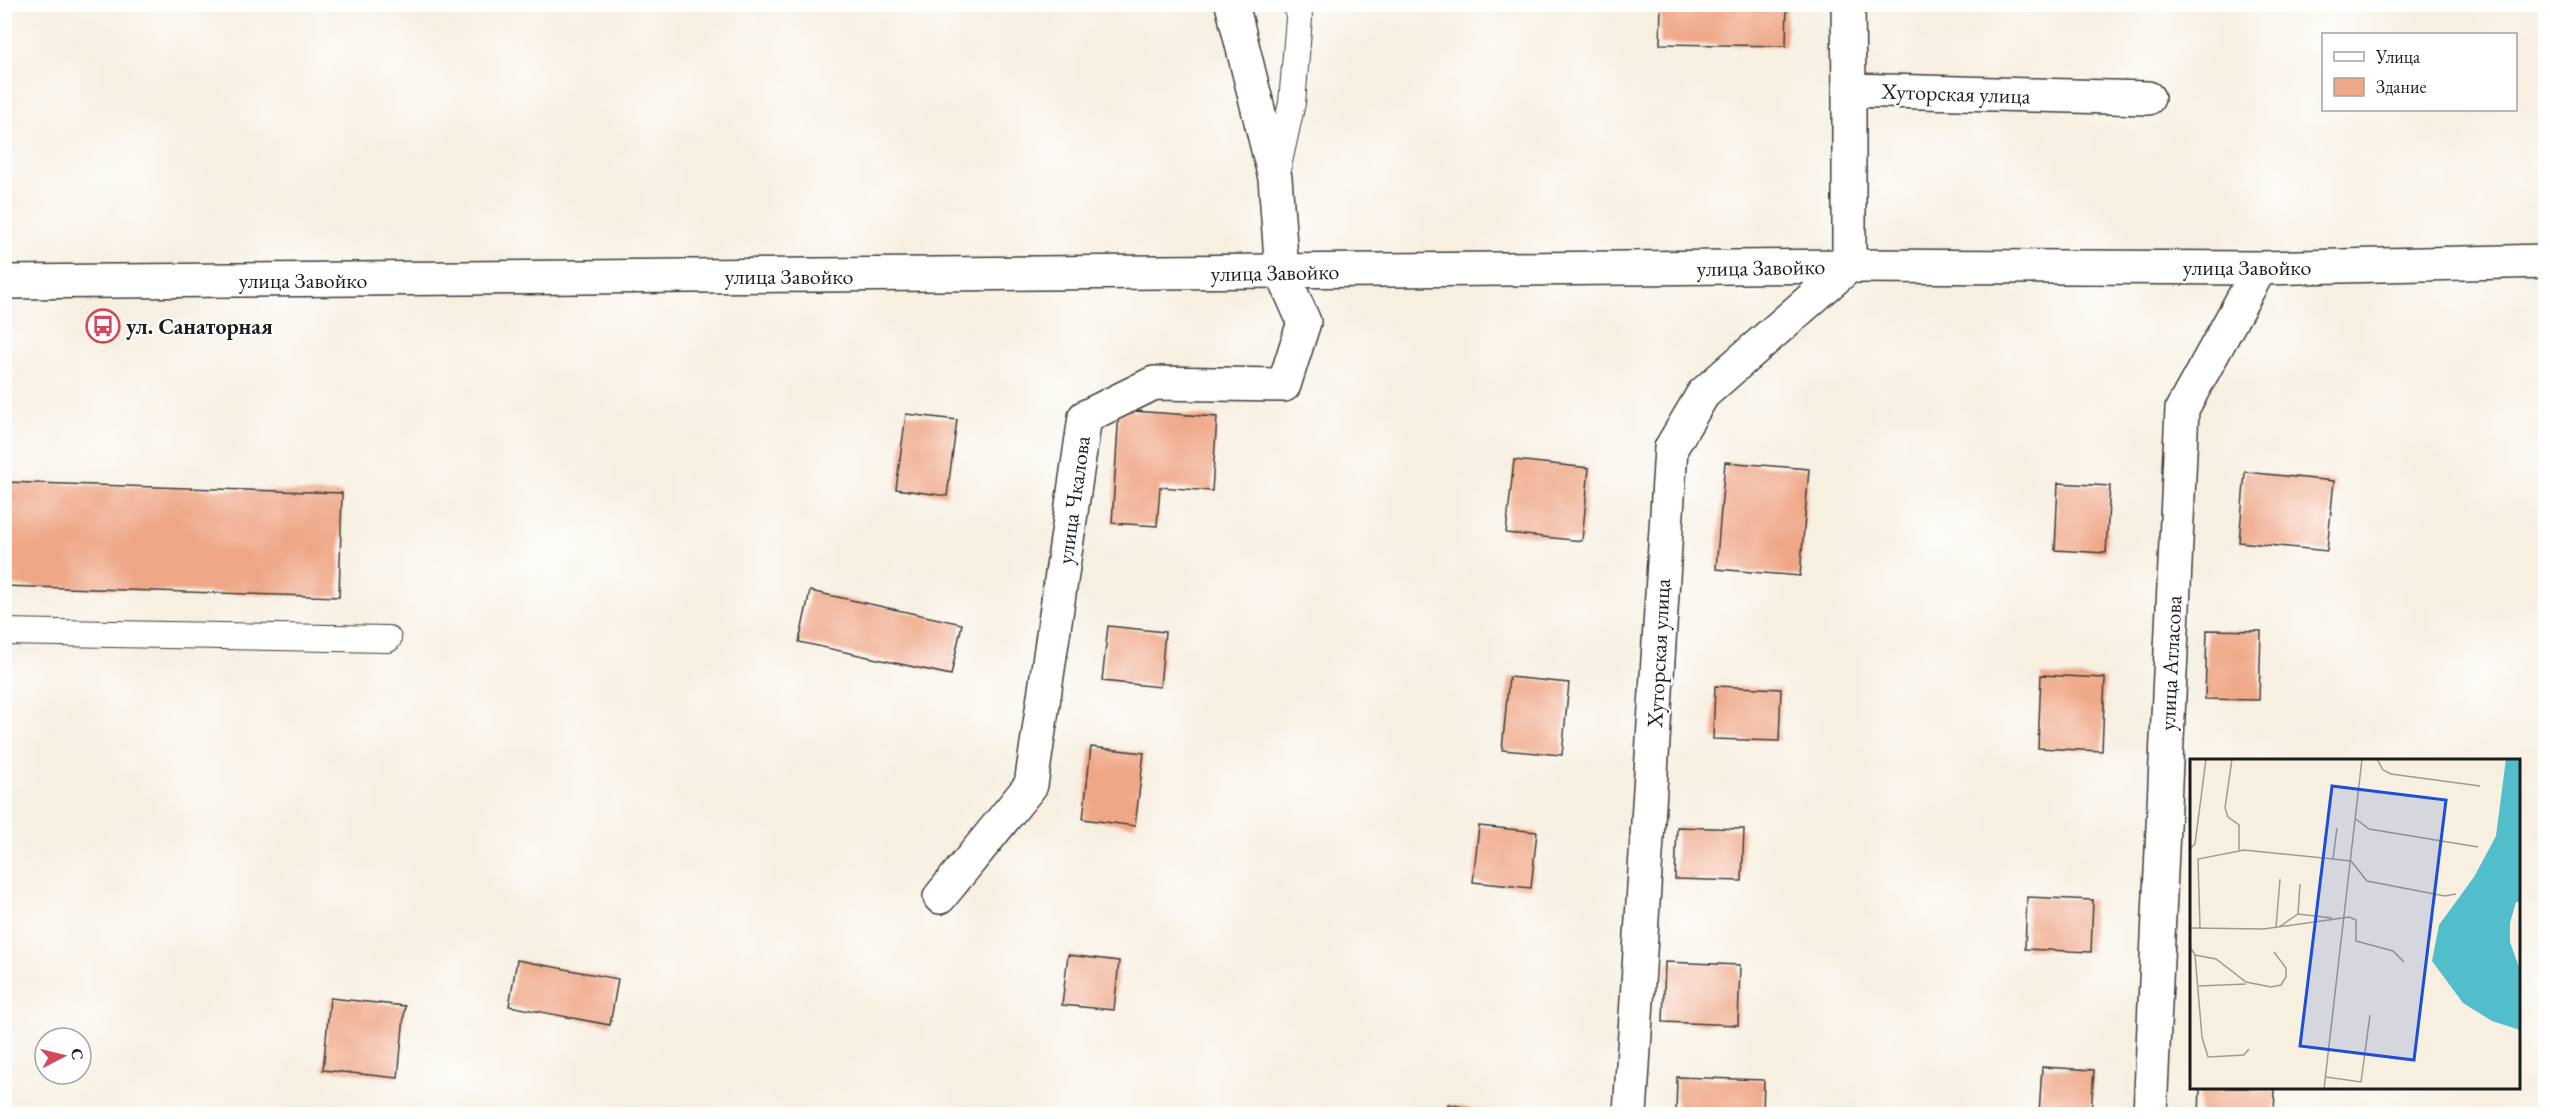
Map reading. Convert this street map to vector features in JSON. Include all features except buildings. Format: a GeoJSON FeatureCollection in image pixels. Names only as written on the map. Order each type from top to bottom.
{"type":"FeatureCollection","features":[{"type":"Feature","properties":{"kind":"street","name":"улица Чкалова"},"geometry":{"type":"LineString","coordinates":[[940,897],[1031,784],[1085,417],[1154,383],[1284,384],[1304,322],[1282,272],[1275,178],[1232,4]]}},
{"type":"Feature","properties":{"kind":"street","name":"Хуторская улица"},"geometry":{"type":"LineString","coordinates":[[1848,4],[1850,90],[2148,98]]}},
{"type":"Feature","properties":{"kind":"street"},"geometry":{"type":"LineString","coordinates":[[1849,266],[1850,90]]}},
{"type":"Feature","properties":{"kind":"street","name":"улица Завойко"},"geometry":{"type":"LineString","coordinates":[[4,282],[1849,266],[2260,268],[2546,261]]}},
{"type":"Feature","properties":{"kind":"street","name":"Хуторская улица"},"geometry":{"type":"LineString","coordinates":[[1630,1114],[1671,448],[1703,394],[1849,266]]}},
{"type":"Feature","properties":{"kind":"street","name":"улица Атласова"},"geometry":{"type":"LineString","coordinates":[[2150,1114],[2182,409],[2260,268]]}},
{"type":"Feature","properties":{"kind":"lane"},"geometry":{"type":"LineString","coordinates":[[1275,178],[1292,103],[1299,18],[1298,4]]}},
{"type":"Feature","properties":{"kind":"lane"},"geometry":{"type":"LineString","coordinates":[[4,632],[388,639]]}},
{"type":"Feature","properties":{"kind":"place","name":"ул. Санаторная"},"geometry":{"type":"Point","coordinates":[103,326]}}]}
